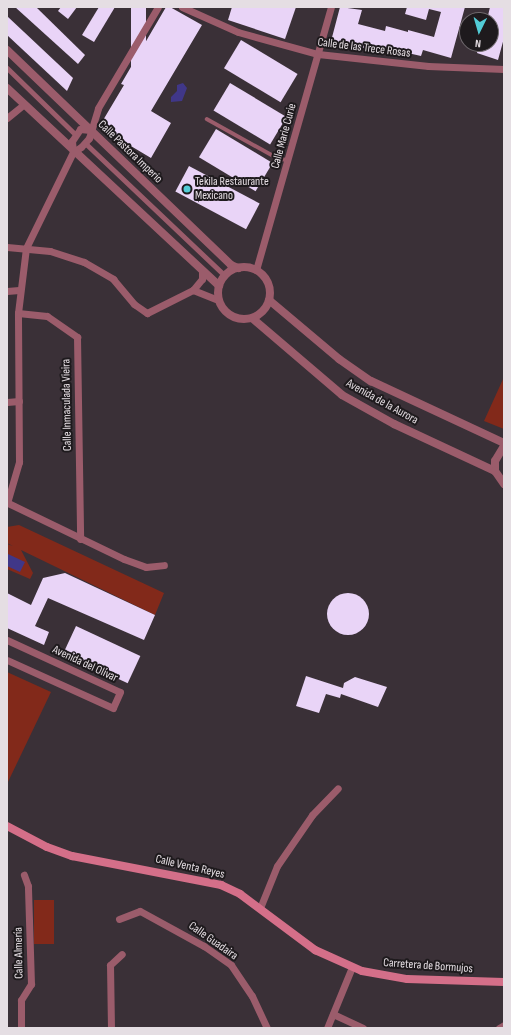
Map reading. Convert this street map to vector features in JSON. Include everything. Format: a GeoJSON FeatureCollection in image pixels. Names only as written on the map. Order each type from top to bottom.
{"type":"FeatureCollection","features":[{"type":"Feature","properties":{"kind":"main road","name":"Calle Venta Reyes"},"geometry":{"type":"LineString","coordinates":[[7,826],[47,847],[72,856],[221,885],[260,908],[315,950],[352,967]]}},
{"type":"Feature","properties":{"kind":"main road","name":"Carretera de Bormujos"},"geometry":{"type":"LineString","coordinates":[[352,967],[382,976],[407,979],[504,982]]}},
{"type":"Feature","properties":{"kind":"street"},"geometry":{"type":"LineString","coordinates":[[158,7],[98,108],[85,143],[73,152],[26,248],[19,290],[18,313],[19,462],[9,489],[7,503],[80,539],[146,568],[164,565]]}},
{"type":"Feature","properties":{"kind":"street","name":"Calle de las Trece Rosas"},"geometry":{"type":"LineString","coordinates":[[182,7],[238,32],[318,54],[428,66],[504,69]]}},
{"type":"Feature","properties":{"kind":"street","name":"Calle Marie Curie"},"geometry":{"type":"LineString","coordinates":[[256,270],[289,160],[331,7]]}},
{"type":"Feature","properties":{"kind":"street","name":"Calle Pastora Imperio"},"geometry":{"type":"LineString","coordinates":[[7,50],[231,265],[238,268]]}},
{"type":"Feature","properties":{"kind":"street"},"geometry":{"type":"LineString","coordinates":[[7,68],[76,135]]}},
{"type":"Feature","properties":{"kind":"street"},"geometry":{"type":"LineString","coordinates":[[7,88],[73,152],[219,286]]}},
{"type":"Feature","properties":{"kind":"street"},"geometry":{"type":"LineString","coordinates":[[7,118],[24,104]]}},
{"type":"Feature","properties":{"kind":"street"},"geometry":{"type":"LineString","coordinates":[[73,152],[72,141],[80,129],[90,130]]}},
{"type":"Feature","properties":{"kind":"street"},"geometry":{"type":"LineString","coordinates":[[85,143],[224,275]]}},
{"type":"Feature","properties":{"kind":"street"},"geometry":{"type":"LineString","coordinates":[[7,247],[50,251],[84,262],[113,279],[134,304],[147,313],[194,290],[202,279],[202,272]]}},
{"type":"Feature","properties":{"kind":"street"},"geometry":{"type":"LineString","coordinates":[[194,290],[218,300],[228,314],[244,319],[252,318],[263,311],[269,300],[268,283],[256,270],[238,268],[224,275],[219,286],[218,300]]}},
{"type":"Feature","properties":{"kind":"street"},"geometry":{"type":"LineString","coordinates":[[7,291],[19,290]]}},
{"type":"Feature","properties":{"kind":"street","name":"Avenida de la Aurora"},"geometry":{"type":"LineString","coordinates":[[269,300],[339,359],[371,381],[504,445]]}},
{"type":"Feature","properties":{"kind":"street","name":"Calle Inmaculada Vieira"},"geometry":{"type":"LineString","coordinates":[[18,313],[47,316],[77,337],[80,539]]}},
{"type":"Feature","properties":{"kind":"street","name":"Avenida de la Aurora"},"geometry":{"type":"LineString","coordinates":[[252,318],[342,395],[394,424],[495,471]]}},
{"type":"Feature","properties":{"kind":"street"},"geometry":{"type":"LineString","coordinates":[[7,402],[19,402]]}},
{"type":"Feature","properties":{"kind":"street"},"geometry":{"type":"LineString","coordinates":[[504,445],[495,461],[495,471],[504,484]]}},
{"type":"Feature","properties":{"kind":"street","name":"Avenida del Olivar"},"geometry":{"type":"LineString","coordinates":[[7,640],[120,692],[113,708],[7,660]]}},
{"type":"Feature","properties":{"kind":"street"},"geometry":{"type":"LineString","coordinates":[[260,908],[277,866],[312,815],[338,788]]}},
{"type":"Feature","properties":{"kind":"street","name":"Calle Almería"},"geometry":{"type":"LineString","coordinates":[[21,1028],[21,1000],[31,984],[28,886],[24,875]]}},
{"type":"Feature","properties":{"kind":"street","name":"Calle Guadaira"},"geometry":{"type":"LineString","coordinates":[[120,919],[140,911],[204,946],[231,965],[252,996],[267,1028]]}},
{"type":"Feature","properties":{"kind":"street"},"geometry":{"type":"LineString","coordinates":[[111,1028],[110,965],[122,954]]}},
{"type":"Feature","properties":{"kind":"street"},"geometry":{"type":"LineString","coordinates":[[327,1028],[352,967]]}},
{"type":"Feature","properties":{"kind":"street"},"geometry":{"type":"LineString","coordinates":[[333,1014],[364,1028]]}},
{"type":"Feature","properties":{"kind":"street"},"geometry":{"type":"LineString","coordinates":[[499,1028],[504,1025]]}},
{"type":"Feature","properties":{"kind":"lane"},"geometry":{"type":"LineString","coordinates":[[207,119],[279,159],[289,160]]}},
{"type":"Feature","properties":{"kind":"shaded area"},"geometry":{"type":"Polygon","coordinates":[[[183,83],[187,88],[182,101],[171,102],[171,97],[177,91],[177,85],[183,83]]]}},
{"type":"Feature","properties":{"kind":"shaded area"},"geometry":{"type":"Polygon","coordinates":[[[504,377],[504,429],[484,421],[504,377]]]}},
{"type":"Feature","properties":{"kind":"shaded area"},"geometry":{"type":"Polygon","coordinates":[[[19,525],[164,593],[155,615],[21,550],[33,573],[30,579],[7,569],[7,544],[13,546],[7,543],[7,527],[19,525]]]}},
{"type":"Feature","properties":{"kind":"shaded area"},"geometry":{"type":"Polygon","coordinates":[[[8,554],[25,562],[20,572],[7,566],[8,554]]]}},
{"type":"Feature","properties":{"kind":"shaded area"},"geometry":{"type":"Polygon","coordinates":[[[7,672],[51,692],[7,784],[7,672]]]}},
{"type":"Feature","properties":{"kind":"shaded area"},"geometry":{"type":"Polygon","coordinates":[[[34,900],[54,900],[54,944],[34,944],[34,900]]]}},
{"type":"Feature","properties":{"kind":"building"},"geometry":{"type":"Polygon","coordinates":[[[15,7],[36,7],[85,55],[78,64],[15,7]]]}},
{"type":"Feature","properties":{"kind":"building"},"geometry":{"type":"Polygon","coordinates":[[[61,7],[77,7],[68,19],[58,11],[61,7]]]}},
{"type":"Feature","properties":{"kind":"building"},"geometry":{"type":"Polygon","coordinates":[[[99,7],[115,7],[94,42],[82,35],[99,7]]]}},
{"type":"Feature","properties":{"kind":"building"},"geometry":{"type":"Polygon","coordinates":[[[131,7],[146,7],[146,118],[131,118],[131,7]]]}},
{"type":"Feature","properties":{"kind":"building"},"geometry":{"type":"Polygon","coordinates":[[[166,7],[170,7],[202,25],[151,111],[171,123],[151,158],[99,127],[124,85],[121,84],[166,7]]]}},
{"type":"Feature","properties":{"kind":"building"},"geometry":{"type":"Polygon","coordinates":[[[232,7],[296,7],[285,39],[228,20],[232,7]]]}},
{"type":"Feature","properties":{"kind":"building"},"geometry":{"type":"Polygon","coordinates":[[[340,7],[362,10],[358,24],[385,31],[386,26],[434,37],[441,12],[429,9],[426,20],[405,14],[407,7],[465,7],[464,12],[459,12],[459,29],[451,58],[423,50],[421,56],[377,46],[375,51],[353,45],[351,50],[330,45],[340,7]]]}},
{"type":"Feature","properties":{"kind":"building"},"geometry":{"type":"Polygon","coordinates":[[[490,7],[504,7],[504,38],[498,60],[477,53],[499,52],[499,12],[489,12],[490,7]]]}},
{"type":"Feature","properties":{"kind":"building"},"geometry":{"type":"Polygon","coordinates":[[[7,16],[73,78],[67,91],[7,35],[7,16]]]}},
{"type":"Feature","properties":{"kind":"building"},"geometry":{"type":"Polygon","coordinates":[[[241,40],[298,74],[281,102],[224,68],[241,40]]]}},
{"type":"Feature","properties":{"kind":"building"},"geometry":{"type":"Polygon","coordinates":[[[230,83],[287,117],[270,144],[214,110],[230,83]]]}},
{"type":"Feature","properties":{"kind":"building"},"geometry":{"type":"Polygon","coordinates":[[[216,129],[273,163],[256,191],[199,157],[216,129]]]}},
{"type":"Feature","properties":{"kind":"building"},"geometry":{"type":"Polygon","coordinates":[[[189,166],[260,204],[246,229],[175,192],[189,166]]]}},
{"type":"Feature","properties":{"kind":"building"},"geometry":{"type":"Polygon","coordinates":[[[65,573],[155,615],[144,640],[48,598],[35,626],[49,632],[44,645],[7,628],[7,593],[31,605],[43,578],[65,573]]]}},
{"type":"Feature","properties":{"kind":"building"},"geometry":{"type":"Polygon","coordinates":[[[344,593],[352,593],[360,596],[366,602],[369,614],[366,626],[360,632],[352,635],[344,635],[336,632],[330,626],[327,618],[327,610],[330,602],[336,596],[344,593]]]}},
{"type":"Feature","properties":{"kind":"building"},"geometry":{"type":"Polygon","coordinates":[[[76,626],[140,656],[128,683],[63,653],[76,626]]]}},
{"type":"Feature","properties":{"kind":"building"},"geometry":{"type":"Polygon","coordinates":[[[306,676],[343,688],[344,683],[355,677],[387,687],[378,707],[341,694],[340,698],[326,694],[319,713],[296,706],[306,676]]]}},
{"type":"Feature","properties":{"kind":"place","name":"Tekila Restaurante Mexicano"},"geometry":{"type":"Point","coordinates":[187,189]}}]}
